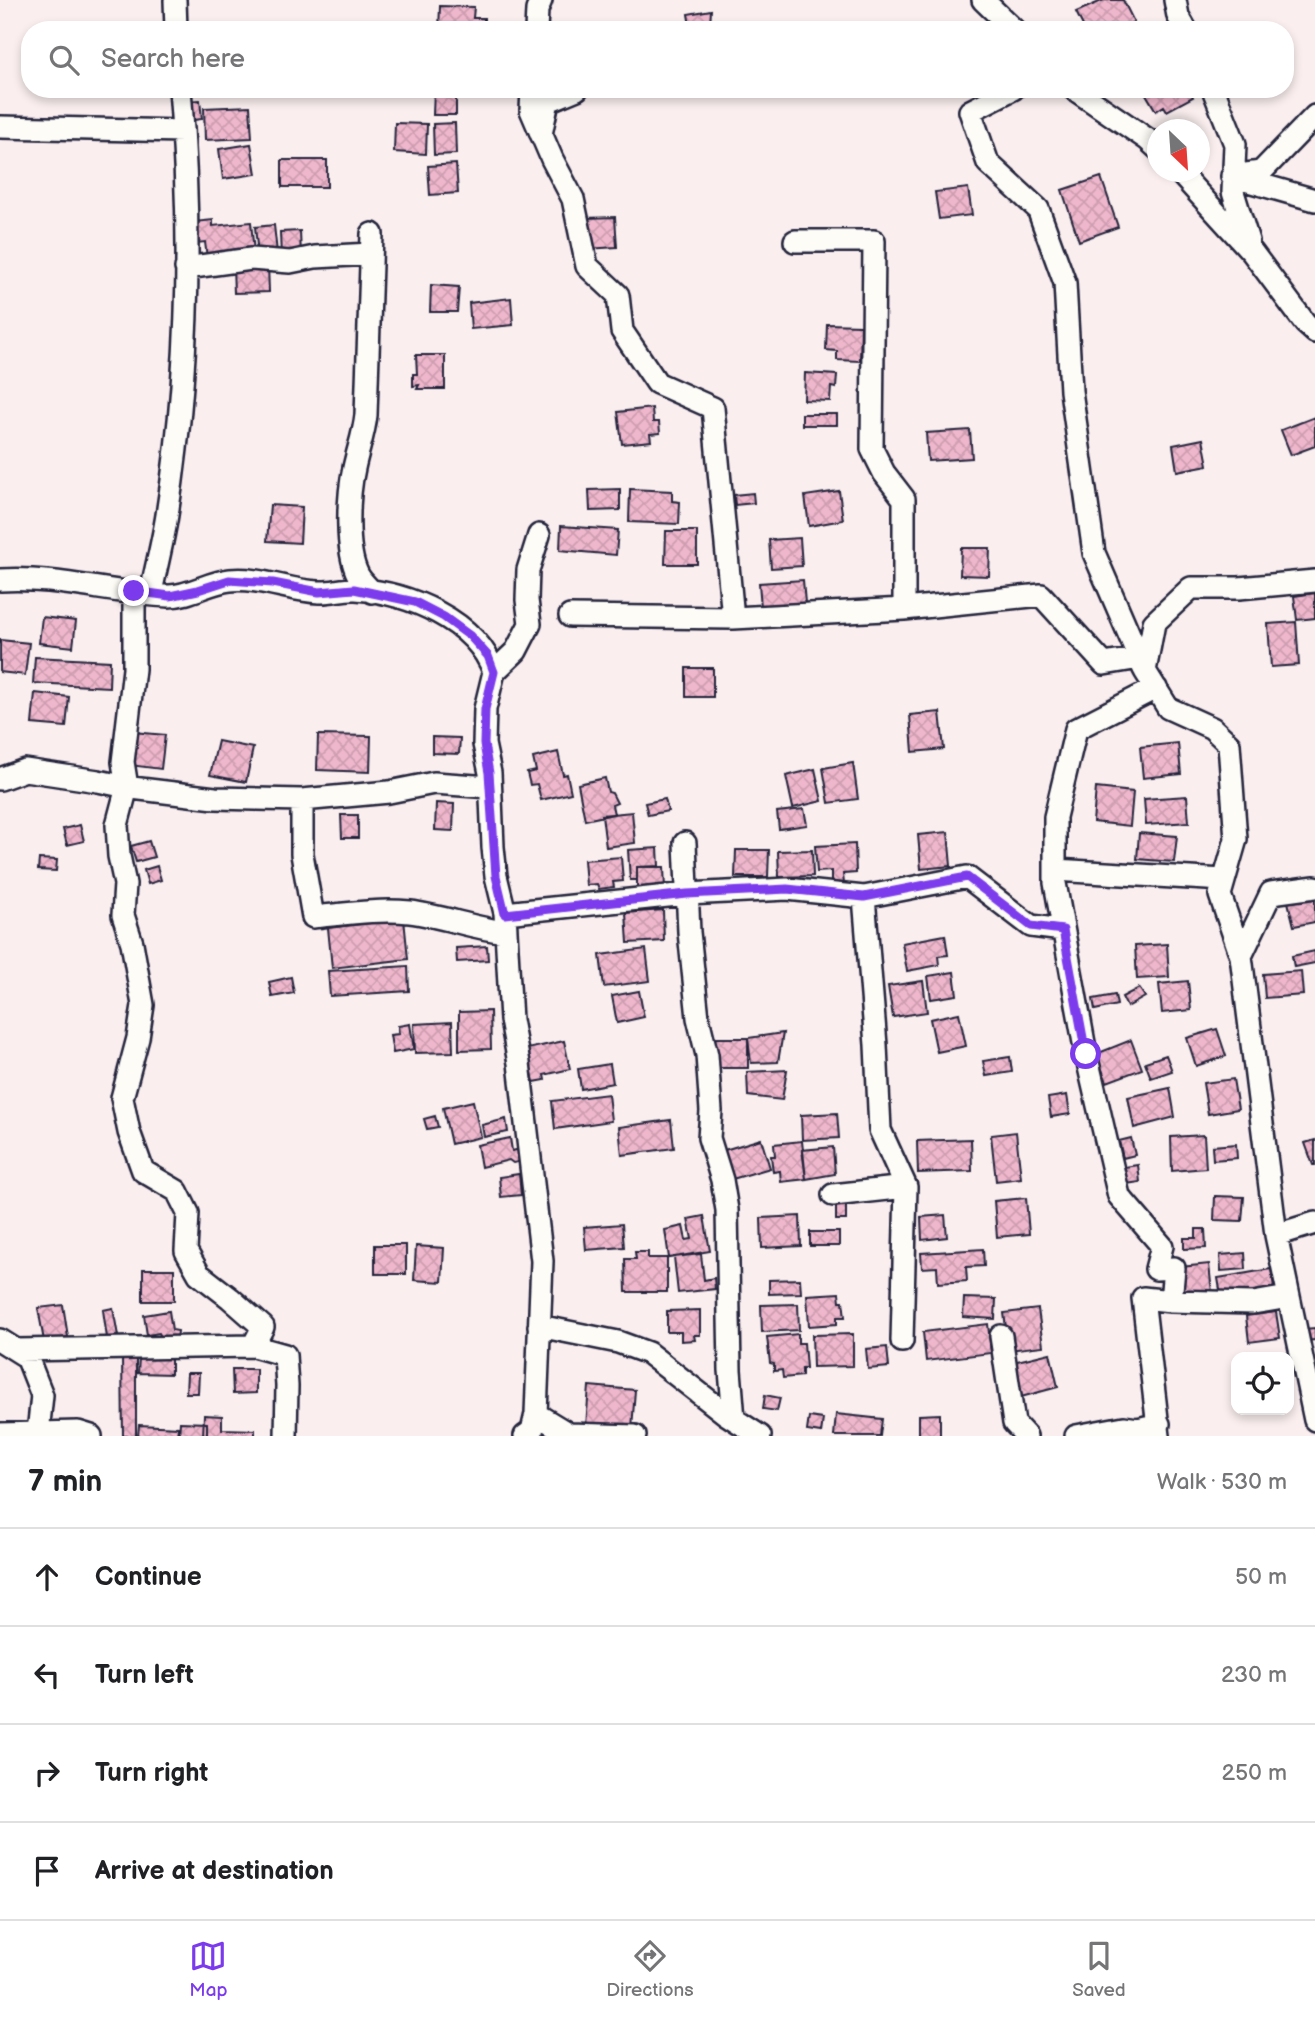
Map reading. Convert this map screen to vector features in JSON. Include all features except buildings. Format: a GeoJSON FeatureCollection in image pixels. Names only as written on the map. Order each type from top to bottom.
{"type":"FeatureCollection","features":[{"type":"Feature","properties":{"kind":"street"},"geometry":{"type":"LineString","coordinates":[[175,0],[176,21]]}},
{"type":"Feature","properties":{"kind":"street"},"geometry":{"type":"LineString","coordinates":[[536,21],[541,0]]}},
{"type":"Feature","properties":{"kind":"street"},"geometry":{"type":"LineString","coordinates":[[983,0],[1005,21]]}},
{"type":"Feature","properties":{"kind":"street"},"geometry":{"type":"LineString","coordinates":[[1175,0],[1181,21]]}},
{"type":"Feature","properties":{"kind":"street"},"geometry":{"type":"LineString","coordinates":[[181,98],[186,161],[183,377],[167,514],[142,592],[123,762],[127,787],[117,825],[119,856],[125,884],[123,915],[132,943],[143,1005],[138,1038],[122,1098],[129,1132],[143,1171],[177,1191],[188,1213],[186,1251],[200,1274],[263,1327],[253,1346]]}},
{"type":"Feature","properties":{"kind":"street"},"geometry":{"type":"LineString","coordinates":[[532,98],[531,110],[573,199],[587,266],[618,295],[622,331],[657,383],[713,408],[733,618]]}},
{"type":"Feature","properties":{"kind":"street"},"geometry":{"type":"LineString","coordinates":[[541,134],[548,101],[556,98]]}},
{"type":"Feature","properties":{"kind":"street"},"geometry":{"type":"LineString","coordinates":[[995,98],[970,111],[988,163],[1038,209],[1065,283],[1071,391],[1094,554],[1147,672],[1168,708],[1212,728],[1229,744],[1236,839],[1220,895],[1241,956],[1276,1235],[1314,1409]]}},
{"type":"Feature","properties":{"kind":"street"},"geometry":{"type":"LineString","coordinates":[[1087,98],[1147,139]]}},
{"type":"Feature","properties":{"kind":"street"},"geometry":{"type":"LineString","coordinates":[[1217,98],[1236,144],[1233,192],[1252,252]]}},
{"type":"Feature","properties":{"kind":"street"},"geometry":{"type":"LineString","coordinates":[[1232,176],[1261,172],[1315,116]]}},
{"type":"Feature","properties":{"kind":"street"},"geometry":{"type":"LineString","coordinates":[[0,127],[183,131]]}},
{"type":"Feature","properties":{"kind":"street"},"geometry":{"type":"LineString","coordinates":[[1232,176],[1315,200]]}},
{"type":"Feature","properties":{"kind":"street"},"geometry":{"type":"LineString","coordinates":[[1188,182],[1312,320]]}},
{"type":"Feature","properties":{"kind":"street"},"geometry":{"type":"LineString","coordinates":[[794,241],[874,241],[872,449],[884,473],[904,499],[904,609]]}},
{"type":"Feature","properties":{"kind":"street"},"geometry":{"type":"LineString","coordinates":[[186,268],[251,260],[290,262],[371,244],[366,415],[350,498],[352,554],[358,576],[372,592]]}},
{"type":"Feature","properties":{"kind":"street"},"geometry":{"type":"LineString","coordinates":[[524,1436],[532,1431],[536,1414],[542,1261],[519,1063],[511,1020],[505,923],[496,876],[484,744],[485,709],[494,672],[516,651],[530,624],[527,600],[528,570],[539,535]]}},
{"type":"Feature","properties":{"kind":"street"},"geometry":{"type":"LineString","coordinates":[[0,580],[26,578],[170,596],[229,580],[273,583],[319,592],[354,589],[372,592],[415,602],[444,617],[470,636],[488,656],[494,672]]}},
{"type":"Feature","properties":{"kind":"street"},"geometry":{"type":"LineString","coordinates":[[1171,1301],[1174,1268],[1156,1269],[1162,1246],[1119,1196],[1086,1054],[1055,883],[1055,817],[1076,729],[1147,672],[1154,623],[1191,588],[1239,588],[1315,581]]}},
{"type":"Feature","properties":{"kind":"street"},"geometry":{"type":"LineString","coordinates":[[570,616],[733,618],[904,609],[1041,595],[1104,664],[1147,672]]}},
{"type":"Feature","properties":{"kind":"street"},"geometry":{"type":"LineString","coordinates":[[0,779],[25,770],[215,798],[302,800],[389,792],[434,783],[490,787]]}},
{"type":"Feature","properties":{"kind":"street"},"geometry":{"type":"LineString","coordinates":[[302,800],[302,854],[313,918],[380,911],[411,912],[477,928],[687,894],[787,889],[864,897],[967,877],[1031,926],[1063,930]]}},
{"type":"Feature","properties":{"kind":"street"},"geometry":{"type":"LineString","coordinates":[[685,843],[698,1018],[707,1055],[711,1111],[709,1138],[722,1181],[727,1210],[730,1370],[748,1431]]}},
{"type":"Feature","properties":{"kind":"street"},"geometry":{"type":"LineString","coordinates":[[1055,870],[1224,880]]}},
{"type":"Feature","properties":{"kind":"street"},"geometry":{"type":"LineString","coordinates":[[1241,956],[1271,893],[1315,887]]}},
{"type":"Feature","properties":{"kind":"street"},"geometry":{"type":"LineString","coordinates":[[864,897],[880,1130],[906,1187],[902,1341]]}},
{"type":"Feature","properties":{"kind":"street"},"geometry":{"type":"LineString","coordinates":[[833,1195],[906,1187]]}},
{"type":"Feature","properties":{"kind":"street"},"geometry":{"type":"LineString","coordinates":[[1276,1235],[1315,1223]]}},
{"type":"Feature","properties":{"kind":"street"},"geometry":{"type":"LineString","coordinates":[[1076,1436],[1124,1427],[1159,1430],[1143,1298],[1253,1303],[1289,1297]]}},
{"type":"Feature","properties":{"kind":"street"},"geometry":{"type":"LineString","coordinates":[[540,1326],[587,1334],[648,1353],[748,1431]]}},
{"type":"Feature","properties":{"kind":"street"},"geometry":{"type":"LineString","coordinates":[[1001,1336],[1018,1432]]}},
{"type":"Feature","properties":{"kind":"street"},"geometry":{"type":"LineString","coordinates":[[8,1345],[253,1346],[285,1355],[286,1436]]}},
{"type":"Feature","properties":{"kind":"street"},"geometry":{"type":"LineString","coordinates":[[8,1345],[27,1357],[42,1395],[38,1433]]}},
{"type":"Feature","properties":{"kind":"street"},"geometry":{"type":"LineString","coordinates":[[536,1414],[569,1434],[635,1436]]}},
{"type":"Feature","properties":{"kind":"street"},"geometry":{"type":"LineString","coordinates":[[1305,1436],[1315,1430]]}},
{"type":"Feature","properties":{"kind":"street"},"geometry":{"type":"LineString","coordinates":[[0,1434],[78,1432],[91,1436]]}},
{"type":"Feature","properties":{"kind":"route"},"geometry":{"type":"LineString","coordinates":[[134,591],[170,596],[229,580],[273,583],[319,592],[354,589],[415,602],[444,617],[470,636],[488,656],[494,672],[485,709],[484,744],[489,773],[496,876],[505,914],[687,894],[787,889],[864,897],[967,877],[1031,926],[1063,930],[1086,1054]]}}]}
